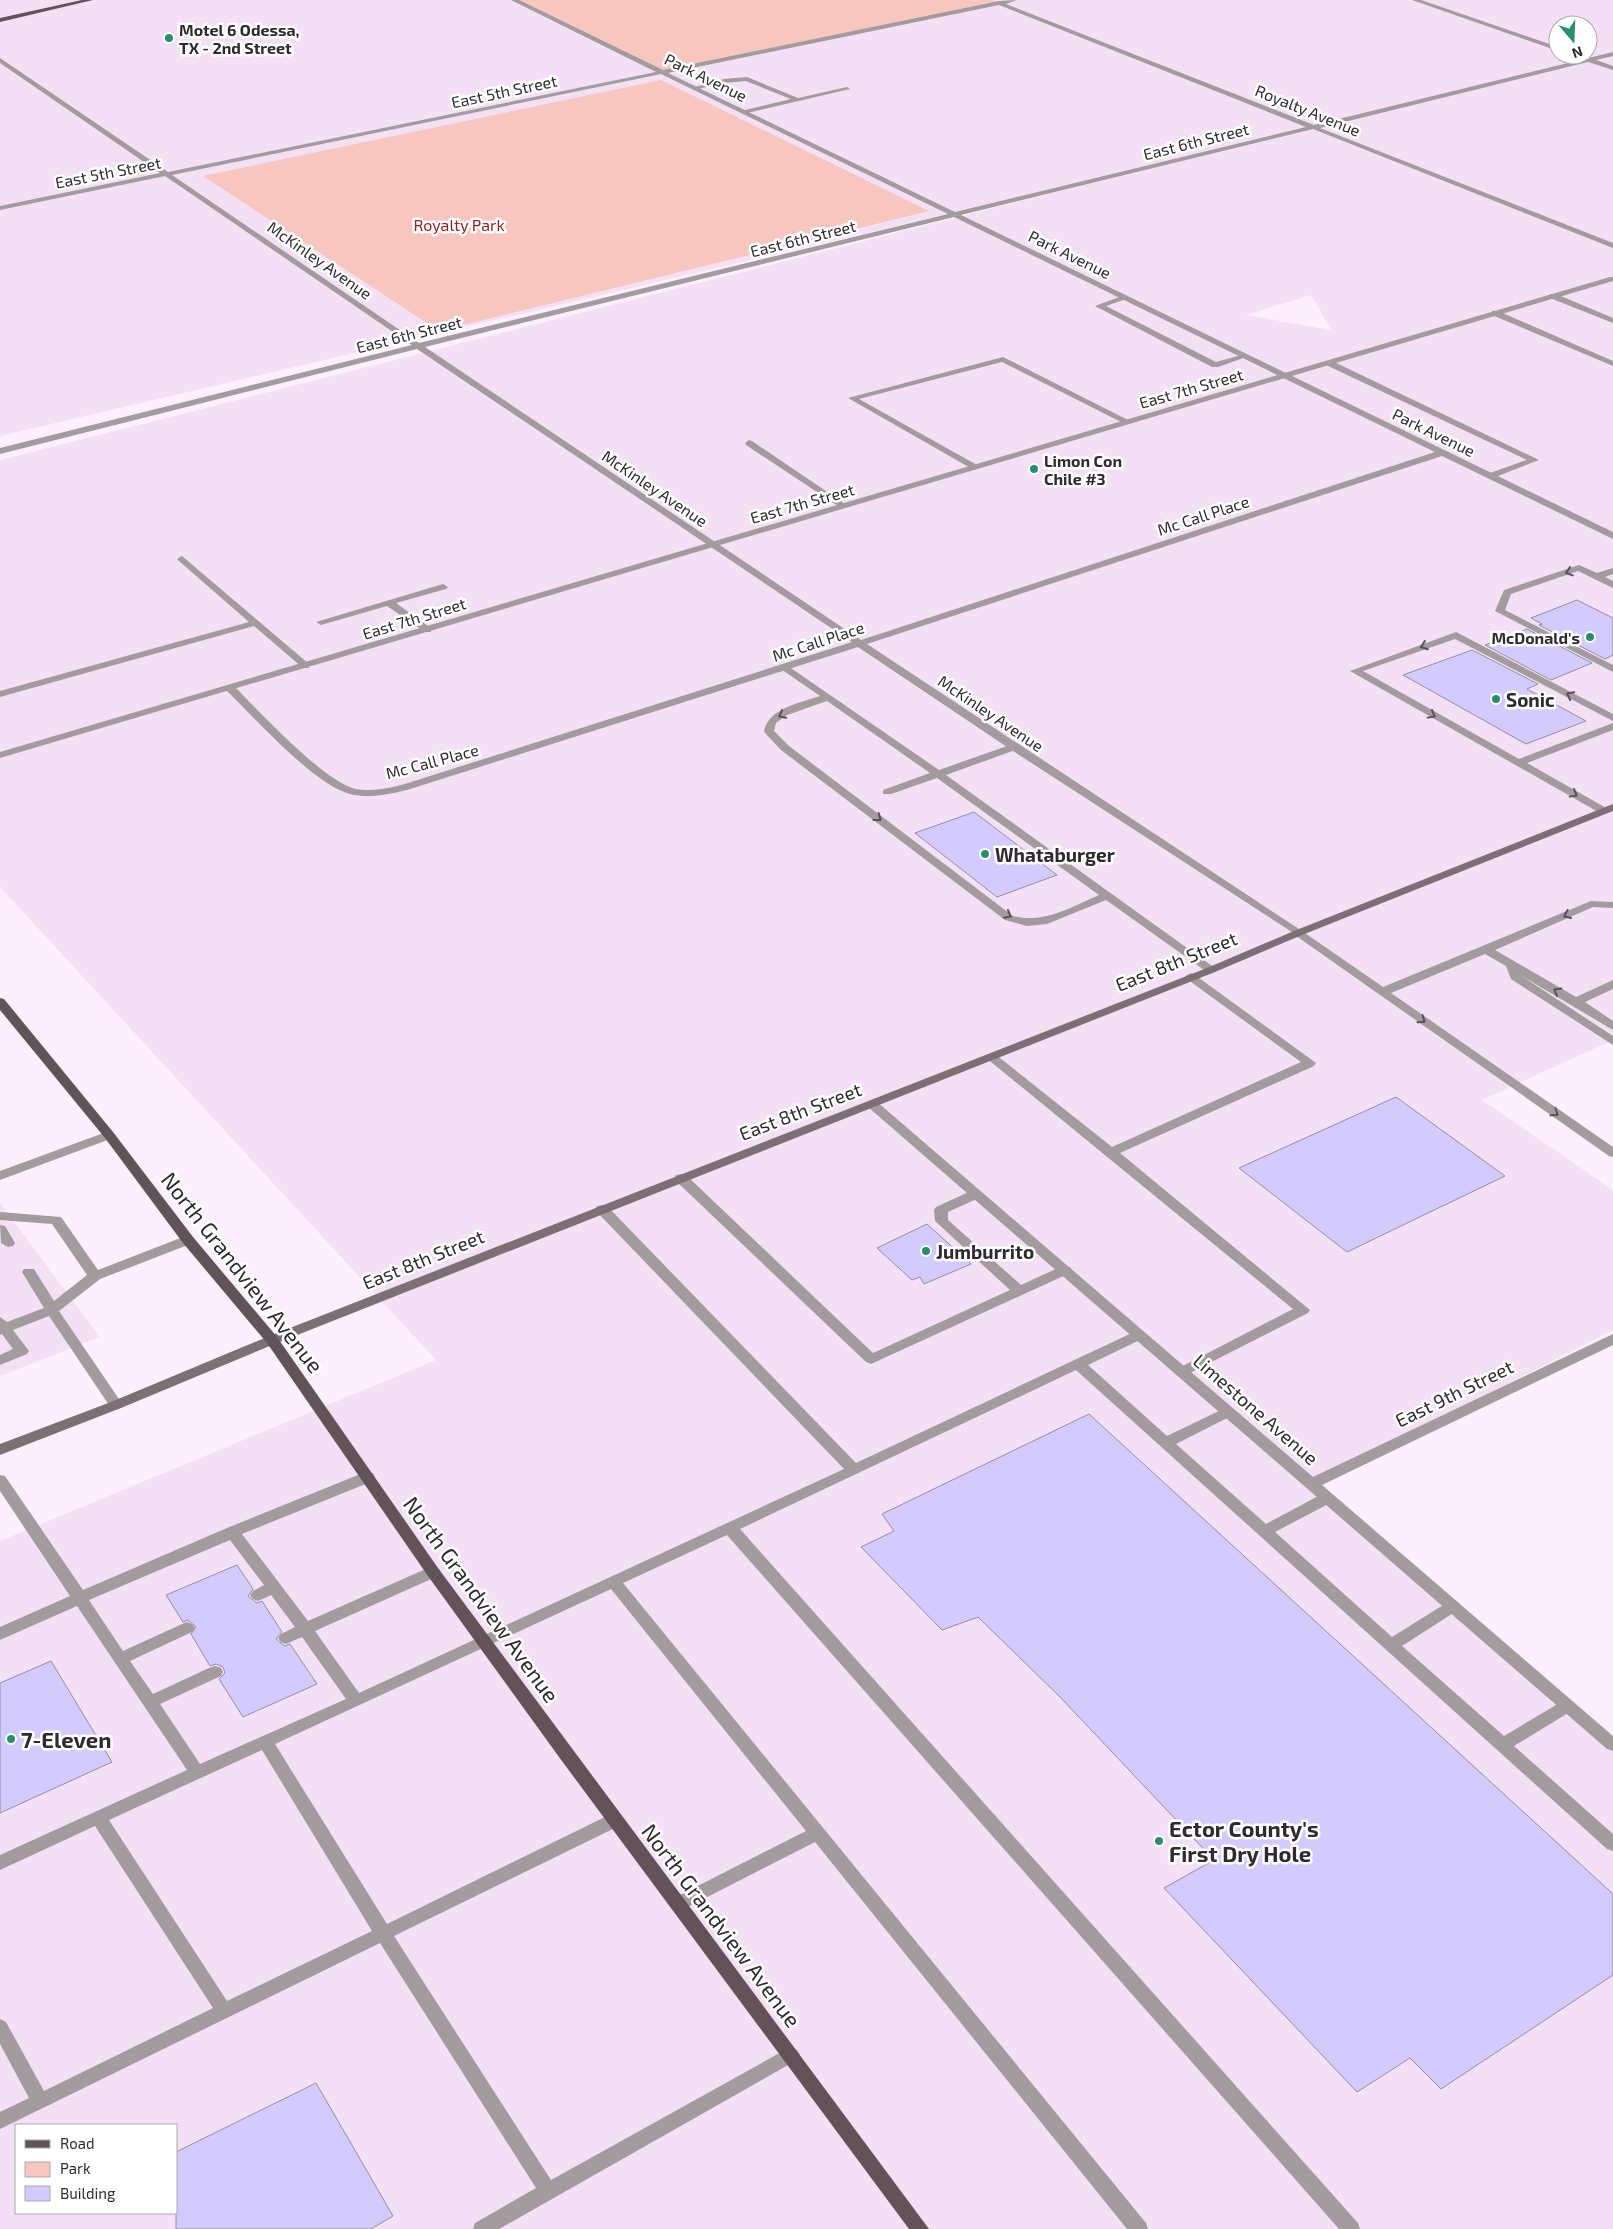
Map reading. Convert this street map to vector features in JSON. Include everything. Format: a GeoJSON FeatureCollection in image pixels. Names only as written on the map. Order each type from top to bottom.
{"type":"FeatureCollection","features":[{"type":"Feature","properties":{"kind":"main road"},"geometry":{"type":"LineString","coordinates":[[0,20],[90,0]]}},
{"type":"Feature","properties":{"kind":"main road","name":"East 8th Street"},"geometry":{"type":"LineString","coordinates":[[0,1450],[602,1209],[1211,970],[1298,933],[1608,809]]}},
{"type":"Feature","properties":{"kind":"main road","name":"North Grandview Avenue"},"geometry":{"type":"LineString","coordinates":[[0,1002],[109,1135],[188,1240],[272,1340],[433,1572],[920,2229]]}},
{"type":"Feature","properties":{"kind":"street","name":"Park Avenue"},"geometry":{"type":"LineString","coordinates":[[514,0],[1613,536]]}},
{"type":"Feature","properties":{"kind":"street","name":"Royalty Avenue"},"geometry":{"type":"LineString","coordinates":[[992,0],[1613,246]]}},
{"type":"Feature","properties":{"kind":"street","name":"East 5th Street"},"geometry":{"type":"LineString","coordinates":[[0,208],[1014,0]]}},
{"type":"Feature","properties":{"kind":"street"},"geometry":{"type":"LineString","coordinates":[[1415,0],[1548,46]]}},
{"type":"Feature","properties":{"kind":"street","name":"East 6th Street"},"geometry":{"type":"LineString","coordinates":[[1598,58],[1613,54]]}},
{"type":"Feature","properties":{"kind":"street","name":"McKinley Avenue"},"geometry":{"type":"LineString","coordinates":[[0,60],[418,346],[860,644],[1298,933],[1613,1153]]}},
{"type":"Feature","properties":{"kind":"street"},"geometry":{"type":"LineString","coordinates":[[1598,63],[1613,68]]}},
{"type":"Feature","properties":{"kind":"street","name":"East 6th Street"},"geometry":{"type":"LineString","coordinates":[[0,451],[418,346],[1567,65]]}},
{"type":"Feature","properties":{"kind":"street"},"geometry":{"type":"LineString","coordinates":[[694,88],[747,79],[798,100]]}},
{"type":"Feature","properties":{"kind":"street"},"geometry":{"type":"LineString","coordinates":[[743,112],[848,89]]}},
{"type":"Feature","properties":{"kind":"street","name":"East 7th Street"},"geometry":{"type":"LineString","coordinates":[[0,755],[1613,279]]}},
{"type":"Feature","properties":{"kind":"street"},"geometry":{"type":"LineString","coordinates":[[1553,296],[1613,321]]}},
{"type":"Feature","properties":{"kind":"street"},"geometry":{"type":"LineString","coordinates":[[1125,298],[1099,306],[1215,365],[1245,356]]}},
{"type":"Feature","properties":{"kind":"street"},"geometry":{"type":"LineString","coordinates":[[1495,313],[1613,364]]}},
{"type":"Feature","properties":{"kind":"street"},"geometry":{"type":"LineString","coordinates":[[974,468],[852,398],[1003,359],[1128,422]]}},
{"type":"Feature","properties":{"kind":"street"},"geometry":{"type":"LineString","coordinates":[[1329,363],[1535,460],[1490,476]]}},
{"type":"Feature","properties":{"kind":"street"},"geometry":{"type":"LineString","coordinates":[[749,443],[844,506]]}},
{"type":"Feature","properties":{"kind":"street","name":"Mc Call Place"},"geometry":{"type":"LineString","coordinates":[[230,688],[306,760],[335,783],[351,791],[368,792],[393,789],[455,772],[860,644],[1442,453]]}},
{"type":"Feature","properties":{"kind":"street"},"geometry":{"type":"LineString","coordinates":[[182,559],[306,666]]}},
{"type":"Feature","properties":{"kind":"street"},"geometry":{"type":"LineString","coordinates":[[1613,585],[1579,568],[1507,592],[1500,611],[1613,669]]}},
{"type":"Feature","properties":{"kind":"street"},"geometry":{"type":"LineString","coordinates":[[1596,577],[1613,571]]}},
{"type":"Feature","properties":{"kind":"street"},"geometry":{"type":"LineString","coordinates":[[321,622],[443,587]]}},
{"type":"Feature","properties":{"kind":"street"},"geometry":{"type":"LineString","coordinates":[[389,603],[428,630]]}},
{"type":"Feature","properties":{"kind":"street"},"geometry":{"type":"LineString","coordinates":[[0,694],[256,623]]}},
{"type":"Feature","properties":{"kind":"street"},"geometry":{"type":"LineString","coordinates":[[1608,809],[1519,763],[1355,672],[1456,635],[1613,718]]}},
{"type":"Feature","properties":{"kind":"street"},"geometry":{"type":"LineString","coordinates":[[784,667],[1109,895],[1211,970]]}},
{"type":"Feature","properties":{"kind":"street"},"geometry":{"type":"LineString","coordinates":[[828,698],[783,713],[770,722],[769,731],[785,748],[1009,918],[1027,923],[1047,921],[1109,895]]}},
{"type":"Feature","properties":{"kind":"street"},"geometry":{"type":"LineString","coordinates":[[1519,763],[1613,726]]}},
{"type":"Feature","properties":{"kind":"street"},"geometry":{"type":"LineString","coordinates":[[887,792],[1014,747]]}},
{"type":"Feature","properties":{"kind":"street"},"geometry":{"type":"LineString","coordinates":[[1382,992],[1486,950],[1591,904],[1613,905]]}},
{"type":"Feature","properties":{"kind":"street"},"geometry":{"type":"LineString","coordinates":[[1486,950],[1576,1002],[1613,1026]]}},
{"type":"Feature","properties":{"kind":"street"},"geometry":{"type":"LineString","coordinates":[[1511,964],[1515,977],[1613,1041]]}},
{"type":"Feature","properties":{"kind":"street"},"geometry":{"type":"LineString","coordinates":[[1111,1152],[1310,1063],[1191,977]]}},
{"type":"Feature","properties":{"kind":"street"},"geometry":{"type":"LineString","coordinates":[[1576,1002],[1613,984]]}},
{"type":"Feature","properties":{"kind":"street"},"geometry":{"type":"LineString","coordinates":[[991,1057],[1111,1152],[1303,1310],[1182,1372]]}},
{"type":"Feature","properties":{"kind":"street","name":"Limestone Avenue"},"geometry":{"type":"LineString","coordinates":[[872,1104],[1612,1743]]}},
{"type":"Feature","properties":{"kind":"street"},"geometry":{"type":"LineString","coordinates":[[0,1176],[109,1135]]}},
{"type":"Feature","properties":{"kind":"street"},"geometry":{"type":"LineString","coordinates":[[682,1178],[871,1359],[1064,1270]]}},
{"type":"Feature","properties":{"kind":"street"},"geometry":{"type":"LineString","coordinates":[[976,1194],[941,1210],[942,1222],[1019,1291]]}},
{"type":"Feature","properties":{"kind":"street"},"geometry":{"type":"LineString","coordinates":[[602,1209],[854,1470]]}},
{"type":"Feature","properties":{"kind":"street"},"geometry":{"type":"LineString","coordinates":[[0,1216],[56,1220],[95,1276]]}},
{"type":"Feature","properties":{"kind":"street"},"geometry":{"type":"LineString","coordinates":[[0,1229],[8,1243]]}},
{"type":"Feature","properties":{"kind":"street"},"geometry":{"type":"LineString","coordinates":[[0,1360],[22,1351],[2,1327],[51,1310],[95,1276],[188,1240]]}},
{"type":"Feature","properties":{"kind":"street"},"geometry":{"type":"LineString","coordinates":[[28,1272],[51,1310],[116,1405]]}},
{"type":"Feature","properties":{"kind":"street"},"geometry":{"type":"LineString","coordinates":[[0,1863],[730,1528],[1139,1335]]}},
{"type":"Feature","properties":{"kind":"street","name":"East 9th Street"},"geometry":{"type":"LineString","coordinates":[[1311,1484],[1613,1339]]}},
{"type":"Feature","properties":{"kind":"street"},"geometry":{"type":"LineString","coordinates":[[1078,1364],[1613,1844]]}},
{"type":"Feature","properties":{"kind":"street"},"geometry":{"type":"LineString","coordinates":[[1166,1443],[1228,1412]]}},
{"type":"Feature","properties":{"kind":"street"},"geometry":{"type":"LineString","coordinates":[[0,1634],[232,1532],[368,1477]]}},
{"type":"Feature","properties":{"kind":"street"},"geometry":{"type":"LineString","coordinates":[[0,1480],[197,1772]]}},
{"type":"Feature","properties":{"kind":"street"},"geometry":{"type":"LineString","coordinates":[[1265,1531],[1327,1498]]}},
{"type":"Feature","properties":{"kind":"street"},"geometry":{"type":"LineString","coordinates":[[730,1528],[1351,2229]]}},
{"type":"Feature","properties":{"kind":"street"},"geometry":{"type":"LineString","coordinates":[[232,1532],[356,1701]]}},
{"type":"Feature","properties":{"kind":"street"},"geometry":{"type":"LineString","coordinates":[[286,1638],[433,1572]]}},
{"type":"Feature","properties":{"kind":"street"},"geometry":{"type":"LineString","coordinates":[[613,1581],[1139,2229]]}},
{"type":"Feature","properties":{"kind":"street"},"geometry":{"type":"LineString","coordinates":[[258,1596],[273,1587]]}},
{"type":"Feature","properties":{"kind":"street"},"geometry":{"type":"LineString","coordinates":[[1390,1644],[1453,1606]]}},
{"type":"Feature","properties":{"kind":"street"},"geometry":{"type":"LineString","coordinates":[[120,1659],[188,1628]]}},
{"type":"Feature","properties":{"kind":"street"},"geometry":{"type":"LineString","coordinates":[[149,1702],[215,1672]]}},
{"type":"Feature","properties":{"kind":"street"},"geometry":{"type":"LineString","coordinates":[[1502,1745],[1567,1706]]}},
{"type":"Feature","properties":{"kind":"street"},"geometry":{"type":"LineString","coordinates":[[265,1742],[383,1933],[548,2191]]}},
{"type":"Feature","properties":{"kind":"street"},"geometry":{"type":"LineString","coordinates":[[98,1817],[224,2011]]}},
{"type":"Feature","properties":{"kind":"street"},"geometry":{"type":"LineString","coordinates":[[0,2121],[615,1820]]}},
{"type":"Feature","properties":{"kind":"street"},"geometry":{"type":"LineString","coordinates":[[678,1904],[817,1834]]}},
{"type":"Feature","properties":{"kind":"street"},"geometry":{"type":"LineString","coordinates":[[0,2027],[40,2101]]}},
{"type":"Feature","properties":{"kind":"street"},"geometry":{"type":"LineString","coordinates":[[482,2229],[791,2055]]}},
{"type":"Feature","properties":{"kind":"shaded area"},"geometry":{"type":"Polygon","coordinates":[[[0,0],[1613,0],[1613,1040],[1482,1100],[1613,1190],[1613,1330],[1312,1484],[1613,1745],[1613,2229],[0,2229],[0,1541],[436,1360],[0,887],[0,460],[1263,140],[0,436],[0,0]],[[1311,295],[1246,315],[1331,330],[1311,295]]]}},
{"type":"Feature","properties":{"kind":"shaded area"},"geometry":{"type":"Polygon","coordinates":[[[0,1203],[100,1337],[0,1376],[0,1203]]]}},
{"type":"Feature","properties":{"kind":"green space"},"geometry":{"type":"Polygon","coordinates":[[[514,0],[992,0],[1000,3],[662,72],[514,0]]]}},
{"type":"Feature","properties":{"kind":"green space","name":"Royalty Park"},"geometry":{"type":"Polygon","coordinates":[[[661,80],[929,211],[439,331],[203,176],[661,80]]]}},
{"type":"Feature","properties":{"kind":"building","name":"McDonald's"},"geometry":{"type":"Polygon","coordinates":[[[1577,600],[1613,618],[1613,655],[1605,659],[1539,625],[1542,624],[1531,618],[1577,600]]]}},
{"type":"Feature","properties":{"kind":"building"},"geometry":{"type":"Polygon","coordinates":[[[1527,629],[1592,663],[1551,680],[1485,645],[1527,629]]]}},
{"type":"Feature","properties":{"kind":"building","name":"Sonic"},"geometry":{"type":"Polygon","coordinates":[[[1472,650],[1538,684],[1527,689],[1586,721],[1526,744],[1403,675],[1472,650]]]}},
{"type":"Feature","properties":{"kind":"building","name":"Whataburger"},"geometry":{"type":"Polygon","coordinates":[[[974,812],[1057,875],[997,897],[915,833],[974,812]]]}},
{"type":"Feature","properties":{"kind":"building"},"geometry":{"type":"Polygon","coordinates":[[[1396,1097],[1505,1176],[1347,1252],[1239,1168],[1396,1097]]]}},
{"type":"Feature","properties":{"kind":"building"},"geometry":{"type":"Polygon","coordinates":[[[927,1224],[971,1264],[924,1284],[920,1277],[912,1280],[877,1248],[927,1224]]]}},
{"type":"Feature","properties":{"kind":"building"},"geometry":{"type":"Polygon","coordinates":[[[1089,1414],[1613,1894],[1613,1975],[1441,2089],[1410,2058],[1357,2092],[1164,1888],[1214,1860],[1061,1698],[978,1617],[942,1630],[861,1547],[894,1531],[882,1514],[1089,1414]]]}},
{"type":"Feature","properties":{"kind":"building"},"geometry":{"type":"Polygon","coordinates":[[[237,1565],[253,1589],[248,1596],[257,1603],[262,1601],[282,1632],[276,1639],[285,1646],[290,1644],[317,1684],[243,1717],[219,1679],[225,1673],[223,1667],[216,1664],[210,1666],[191,1634],[196,1627],[188,1620],[183,1622],[166,1595],[237,1565]]]}},
{"type":"Feature","properties":{"kind":"building"},"geometry":{"type":"Polygon","coordinates":[[[51,1661],[112,1762],[0,1813],[0,1683],[51,1661]]]}},
{"type":"Feature","properties":{"kind":"building"},"geometry":{"type":"Polygon","coordinates":[[[316,2083],[393,2216],[371,2229],[176,2229],[176,2214],[178,2214],[178,2151],[316,2083]]]}},
{"type":"Feature","properties":{"kind":"place","name":"Motel 6 Odessa, TX - 2nd Street"},"geometry":{"type":"Point","coordinates":[169,38]}},
{"type":"Feature","properties":{"kind":"place","name":"Limon Con Chile #3"},"geometry":{"type":"Point","coordinates":[1034,469]}},
{"type":"Feature","properties":{"kind":"place","name":"McDonald's"},"geometry":{"type":"Point","coordinates":[1590,637]}},
{"type":"Feature","properties":{"kind":"place","name":"Sonic"},"geometry":{"type":"Point","coordinates":[1496,699]}},
{"type":"Feature","properties":{"kind":"place","name":"Whataburger"},"geometry":{"type":"Point","coordinates":[985,854]}},
{"type":"Feature","properties":{"kind":"place","name":"Jumburrito"},"geometry":{"type":"Point","coordinates":[926,1251]}},
{"type":"Feature","properties":{"kind":"place","name":"7-Eleven"},"geometry":{"type":"Point","coordinates":[11,1739]}},
{"type":"Feature","properties":{"kind":"place","name":"Ector County's First Dry Hole"},"geometry":{"type":"Point","coordinates":[1159,1841]}}]}
